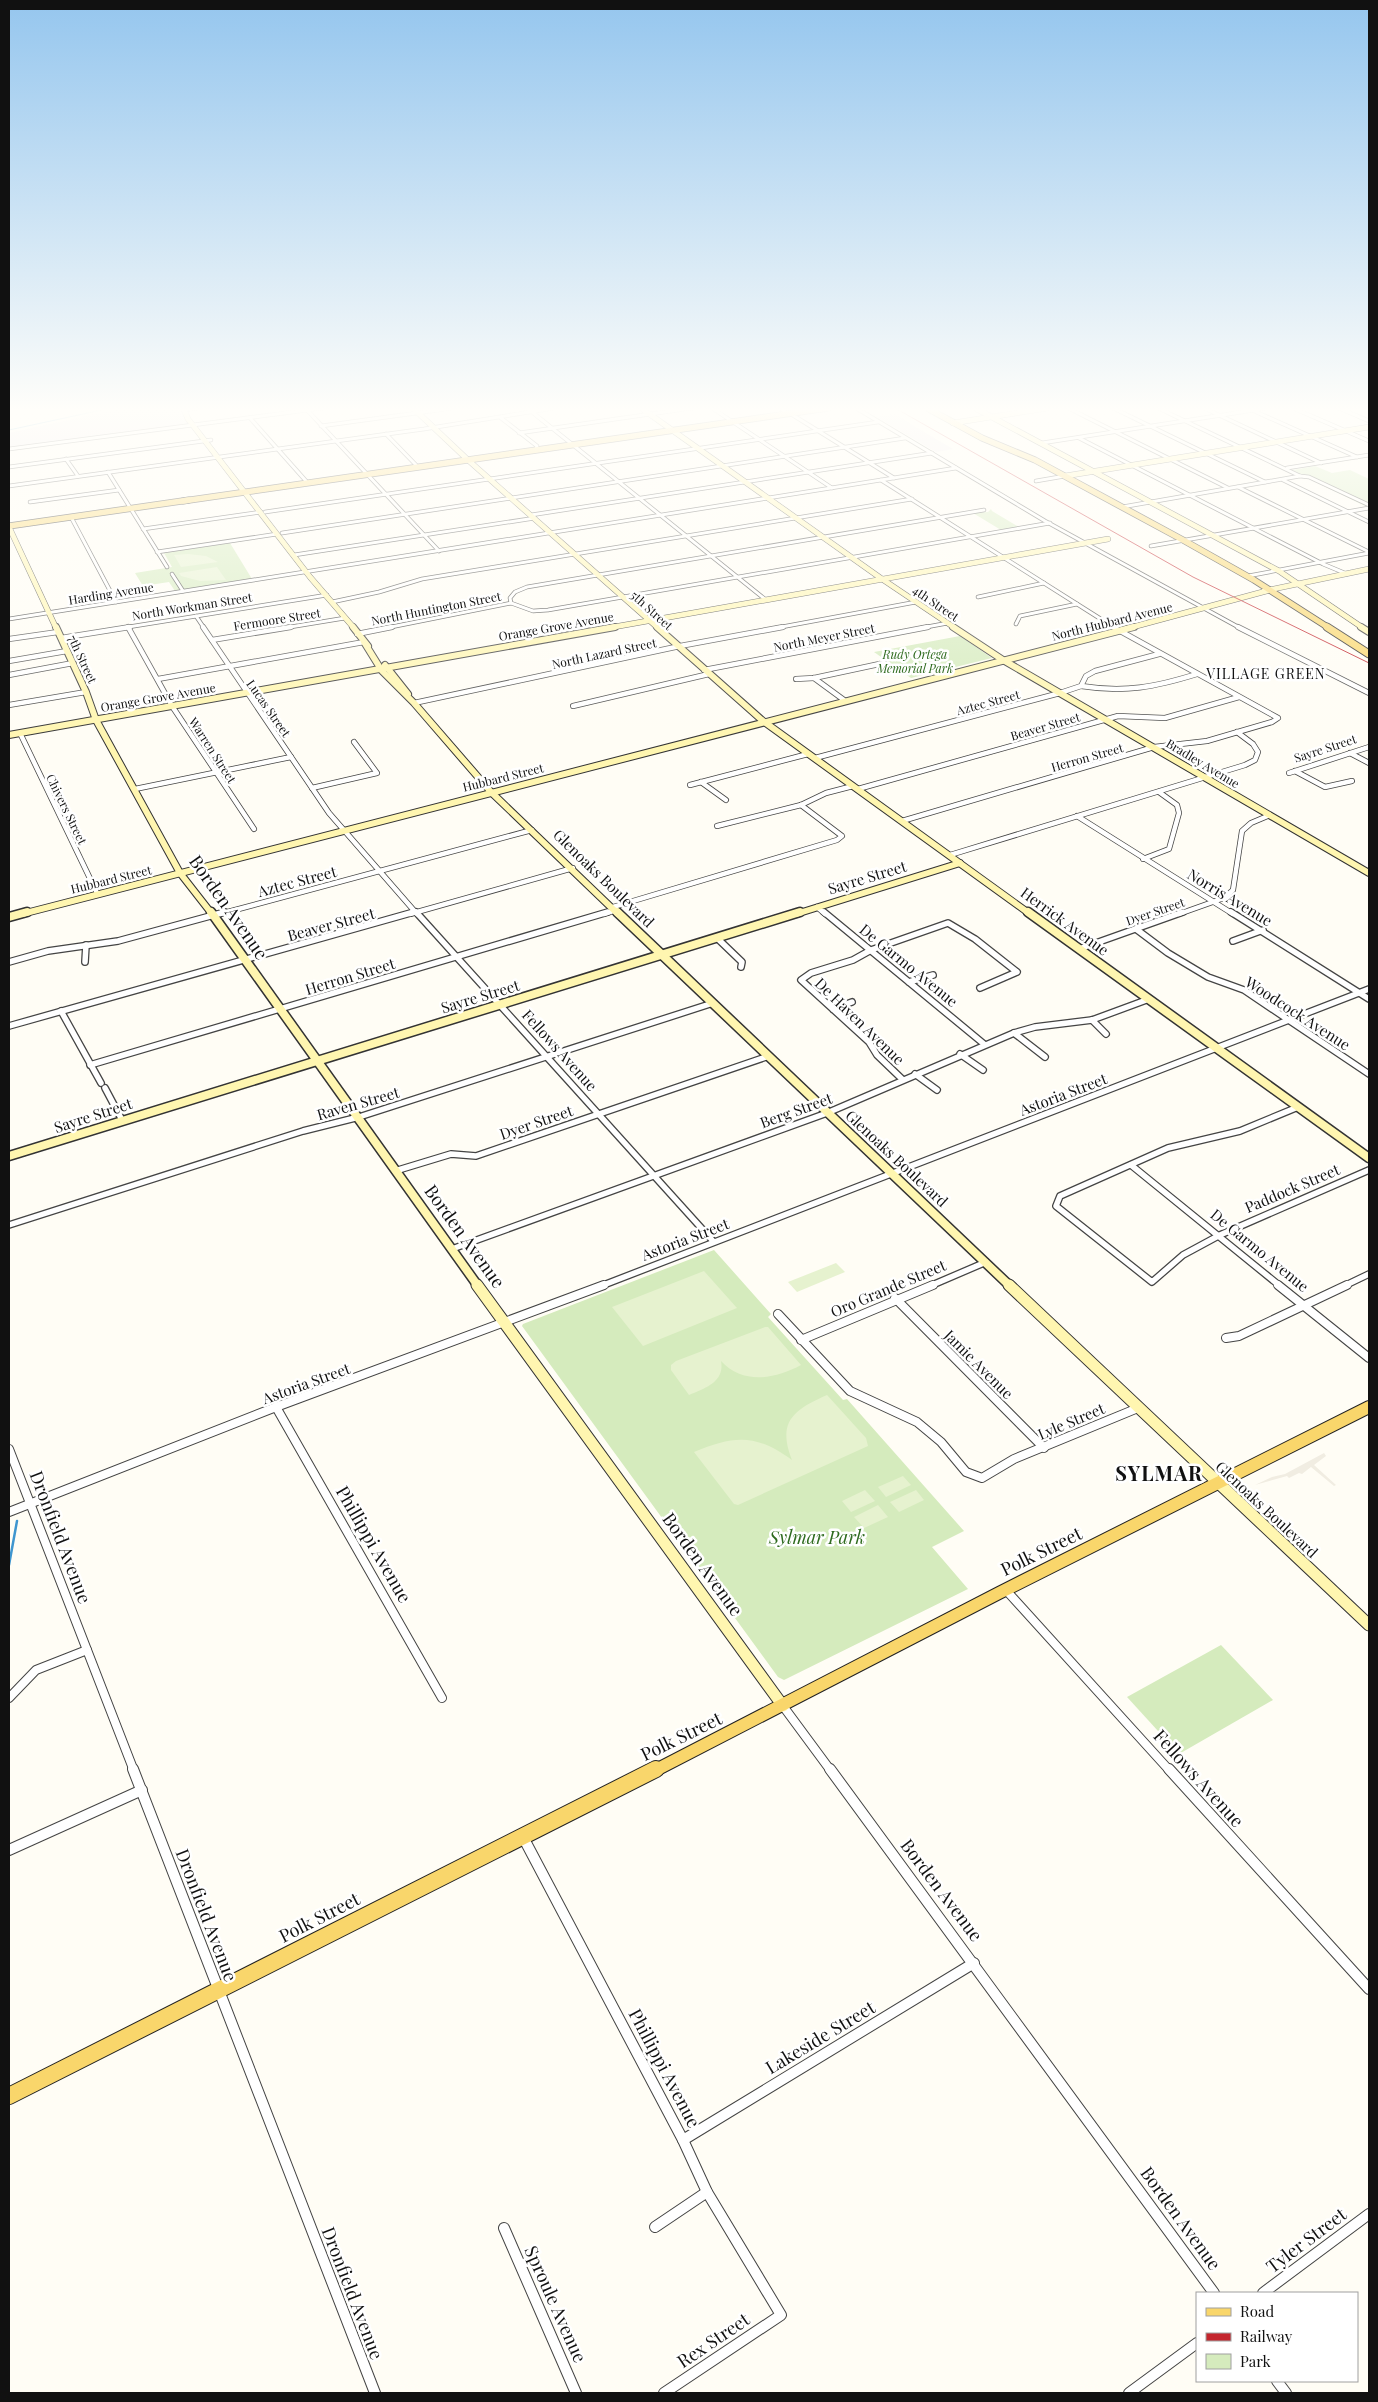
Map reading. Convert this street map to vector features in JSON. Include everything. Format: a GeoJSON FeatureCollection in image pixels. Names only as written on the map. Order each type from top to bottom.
{"type":"FeatureCollection","features":[{"type":"Feature","properties":{"kind":"main road"},"geometry":{"type":"LineString","coordinates":[[9,526],[50,520]]}},
{"type":"Feature","properties":{"kind":"main road"},"geometry":{"type":"LineString","coordinates":[[1146,520],[1248,576],[1369,654]]}},
{"type":"Feature","properties":{"kind":"main road"},"geometry":{"type":"LineString","coordinates":[[1342,637],[1369,648]]}},
{"type":"Feature","properties":{"kind":"main road","name":"Polk Street"},"geometry":{"type":"LineString","coordinates":[[9,2096],[783,1706],[1005,1589],[1369,1407]]}},
{"type":"Feature","properties":{"kind":"street"},"geometry":{"type":"LineString","coordinates":[[73,520],[116,602]]}},
{"type":"Feature","properties":{"kind":"street"},"geometry":{"type":"LineString","coordinates":[[137,520],[167,567]]}},
{"type":"Feature","properties":{"kind":"street"},"geometry":{"type":"LineString","coordinates":[[143,529],[206,520]]}},
{"type":"Feature","properties":{"kind":"street","name":"Glenoaks Boulevard"},"geometry":{"type":"LineString","coordinates":[[269,520],[312,571],[327,595],[357,634],[491,792],[615,908],[827,1113],[1369,1625]]}},
{"type":"Feature","properties":{"kind":"street"},"geometry":{"type":"LineString","coordinates":[[157,552],[364,520]]}},
{"type":"Feature","properties":{"kind":"street"},"geometry":{"type":"LineString","coordinates":[[410,520],[439,550]]}},
{"type":"Feature","properties":{"kind":"street"},"geometry":{"type":"LineString","coordinates":[[296,554],[508,520]]}},
{"type":"Feature","properties":{"kind":"street","name":"5th Street"},"geometry":{"type":"LineString","coordinates":[[538,520],[745,707]]}},
{"type":"Feature","properties":{"kind":"street","name":"Harding Avenue"},"geometry":{"type":"LineString","coordinates":[[9,619],[630,520]]}},
{"type":"Feature","properties":{"kind":"street"},"geometry":{"type":"LineString","coordinates":[[667,520],[766,600]]}},
{"type":"Feature","properties":{"kind":"street"},"geometry":{"type":"LineString","coordinates":[[332,602],[379,592],[422,579],[782,520]]}},
{"type":"Feature","properties":{"kind":"street","name":"4th Street"},"geometry":{"type":"LineString","coordinates":[[798,520],[916,602],[1025,673]]}},
{"type":"Feature","properties":{"kind":"street"},"geometry":{"type":"LineString","coordinates":[[511,603],[510,598],[515,592],[527,588],[922,520]]}},
{"type":"Feature","properties":{"kind":"street"},"geometry":{"type":"LineString","coordinates":[[945,520],[1131,638],[1239,697]]}},
{"type":"Feature","properties":{"kind":"street"},"geometry":{"type":"LineString","coordinates":[[1045,520],[1235,627],[1369,693]]}},
{"type":"Feature","properties":{"kind":"street"},"geometry":{"type":"LineString","coordinates":[[1185,520],[1279,571],[1369,632]]}},
{"type":"Feature","properties":{"kind":"street"},"geometry":{"type":"LineString","coordinates":[[1240,520],[1321,563],[1347,574]]}},
{"type":"Feature","properties":{"kind":"street"},"geometry":{"type":"LineString","coordinates":[[1151,546],[1253,527],[1305,520]]}},
{"type":"Feature","properties":{"kind":"street"},"geometry":{"type":"LineString","coordinates":[[1306,520],[1369,553]]}},
{"type":"Feature","properties":{"kind":"street","name":"North Huntington Street"},"geometry":{"type":"LineString","coordinates":[[357,634],[511,603],[533,610],[548,610],[624,598],[1050,523]]}},
{"type":"Feature","properties":{"kind":"street","name":"7th Street"},"geometry":{"type":"LineString","coordinates":[[9,526],[73,663],[96,720],[170,851]]}},
{"type":"Feature","properties":{"kind":"street","name":"Orange Grove Avenue"},"geometry":{"type":"LineString","coordinates":[[9,735],[1108,539]]}},
{"type":"Feature","properties":{"kind":"street"},"geometry":{"type":"LineString","coordinates":[[1248,576],[1369,553]]}},
{"type":"Feature","properties":{"kind":"street","name":"Glenoaks Boulevard"},"geometry":{"type":"LineString","coordinates":[[296,554],[306,572],[327,595]]}},
{"type":"Feature","properties":{"kind":"street"},"geometry":{"type":"LineString","coordinates":[[1270,590],[1369,569]]}},
{"type":"Feature","properties":{"kind":"street"},"geometry":{"type":"LineString","coordinates":[[172,574],[183,591]]}},
{"type":"Feature","properties":{"kind":"street"},"geometry":{"type":"LineString","coordinates":[[978,597],[1044,583]]}},
{"type":"Feature","properties":{"kind":"street","name":"North Hubbard Avenue"},"geometry":{"type":"LineString","coordinates":[[1003,660],[1270,590]]}},
{"type":"Feature","properties":{"kind":"street","name":"North Workman Street"},"geometry":{"type":"LineString","coordinates":[[9,639],[128,627],[327,595]]}},
{"type":"Feature","properties":{"kind":"street","name":"North Lazard Street"},"geometry":{"type":"LineString","coordinates":[[414,703],[678,646],[916,602]]}},
{"type":"Feature","properties":{"kind":"street"},"geometry":{"type":"LineString","coordinates":[[1016,624],[1020,616],[1077,604]]}},
{"type":"Feature","properties":{"kind":"street","name":"Lucas Street"},"geometry":{"type":"LineString","coordinates":[[196,616],[327,811]]}},
{"type":"Feature","properties":{"kind":"street","name":"Fermoore Street"},"geometry":{"type":"LineString","coordinates":[[212,640],[345,618]]}},
{"type":"Feature","properties":{"kind":"street","name":"North Meyer Street"},"geometry":{"type":"LineString","coordinates":[[573,706],[706,672],[948,623]]}},
{"type":"Feature","properties":{"kind":"street","name":"Warren Street"},"geometry":{"type":"LineString","coordinates":[[128,627],[172,706],[254,830]]}},
{"type":"Feature","properties":{"kind":"street","name":"North Huntington Street"},"geometry":{"type":"LineString","coordinates":[[158,679],[364,642]]}},
{"type":"Feature","properties":{"kind":"street","name":"Glenoaks Boulevard"},"geometry":{"type":"LineString","coordinates":[[364,642],[380,669],[414,703]]}},
{"type":"Feature","properties":{"kind":"street"},"geometry":{"type":"LineString","coordinates":[[9,660],[67,651]]}},
{"type":"Feature","properties":{"kind":"street","name":"Aztec Street"},"geometry":{"type":"LineString","coordinates":[[690,785],[1060,693],[1081,686],[1086,676],[1095,671],[1159,654]]}},
{"type":"Feature","properties":{"kind":"street","name":"Hubbard Street"},"geometry":{"type":"LineString","coordinates":[[9,917],[1003,660]]}},
{"type":"Feature","properties":{"kind":"street"},"geometry":{"type":"LineString","coordinates":[[9,674],[73,663]]}},
{"type":"Feature","properties":{"kind":"street"},"geometry":{"type":"LineString","coordinates":[[796,679],[814,678],[884,663]]}},
{"type":"Feature","properties":{"kind":"street","name":"Bradley Avenue"},"geometry":{"type":"LineString","coordinates":[[1025,673],[1369,872]]}},
{"type":"Feature","properties":{"kind":"street"},"geometry":{"type":"LineString","coordinates":[[1081,686],[1104,690],[1142,690],[1197,674]]}},
{"type":"Feature","properties":{"kind":"street"},"geometry":{"type":"LineString","coordinates":[[814,678],[844,700]]}},
{"type":"Feature","properties":{"kind":"street"},"geometry":{"type":"LineString","coordinates":[[9,705],[86,692]]}},
{"type":"Feature","properties":{"kind":"street","name":"Beaver Street"},"geometry":{"type":"LineString","coordinates":[[717,826],[801,805],[826,793],[855,788],[1118,716],[1165,718],[1239,697]]}},
{"type":"Feature","properties":{"kind":"street","name":"Herron Street"},"geometry":{"type":"LineString","coordinates":[[902,821],[1154,747],[1207,740],[1278,719],[1274,715],[1239,697]]}},
{"type":"Feature","properties":{"kind":"street","name":"Herrick Avenue"},"geometry":{"type":"LineString","coordinates":[[745,707],[763,722],[1369,1158]]}},
{"type":"Feature","properties":{"kind":"street"},"geometry":{"type":"LineString","coordinates":[[950,855],[1159,792],[1255,760],[1258,752],[1253,744],[1236,732]]}},
{"type":"Feature","properties":{"kind":"street","name":"Chivers Street"},"geometry":{"type":"LineString","coordinates":[[20,733],[97,893]]}},
{"type":"Feature","properties":{"kind":"street"},"geometry":{"type":"LineString","coordinates":[[312,788],[377,773],[354,742]]}},
{"type":"Feature","properties":{"kind":"street","name":"Sayre Street"},"geometry":{"type":"LineString","coordinates":[[1352,781],[1325,787],[1292,772],[1369,747]]}},
{"type":"Feature","properties":{"kind":"street"},"geometry":{"type":"LineString","coordinates":[[1350,753],[1369,763]]}},
{"type":"Feature","properties":{"kind":"street"},"geometry":{"type":"LineString","coordinates":[[135,789],[291,757]]}},
{"type":"Feature","properties":{"kind":"street"},"geometry":{"type":"LineString","coordinates":[[701,782],[726,800]]}},
{"type":"Feature","properties":{"kind":"street"},"geometry":{"type":"LineString","coordinates":[[1144,858],[1169,849],[1179,813],[1177,805],[1159,792]]}},
{"type":"Feature","properties":{"kind":"street","name":"Herron Street"},"geometry":{"type":"LineString","coordinates":[[90,1065],[454,958],[837,840],[842,836],[801,805]]}},
{"type":"Feature","properties":{"kind":"street","name":"Fellows Avenue"},"geometry":{"type":"LineString","coordinates":[[327,811],[454,958],[493,1000],[500,1004],[546,1058],[713,1241]]}},
{"type":"Feature","properties":{"kind":"street","name":"Dyer Street"},"geometry":{"type":"LineString","coordinates":[[1080,949],[1224,898],[1233,890],[1242,831],[1251,824],[1270,815]]}},
{"type":"Feature","properties":{"kind":"street","name":"Norris Avenue"},"geometry":{"type":"LineString","coordinates":[[1077,816],[1212,903],[1263,930],[1369,998]]}},
{"type":"Feature","properties":{"kind":"street","name":"Aztec Street"},"geometry":{"type":"LineString","coordinates":[[9,962],[48,951],[118,941],[532,830]]}},
{"type":"Feature","properties":{"kind":"street","name":"Borden Avenue"},"geometry":{"type":"LineString","coordinates":[[170,851],[180,872],[359,1117],[395,1171],[507,1322],[783,1706],[974,1963],[1213,2292]]}},
{"type":"Feature","properties":{"kind":"street","name":"Sayre Street"},"geometry":{"type":"LineString","coordinates":[[9,1156],[960,862]]}},
{"type":"Feature","properties":{"kind":"street","name":"Beaver Street"},"geometry":{"type":"LineString","coordinates":[[9,1026],[415,914],[573,868]]}},
{"type":"Feature","properties":{"kind":"street","name":"De Garmo Avenue"},"geometry":{"type":"LineString","coordinates":[[817,907],[984,1044]]}},
{"type":"Feature","properties":{"kind":"street"},"geometry":{"type":"LineString","coordinates":[[871,950],[948,923],[963,930],[1017,972],[980,988]]}},
{"type":"Feature","properties":{"kind":"street","name":"Woodcock Avenue"},"geometry":{"type":"LineString","coordinates":[[1136,929],[1192,968],[1208,977],[1244,990],[1369,1074]]}},
{"type":"Feature","properties":{"kind":"street"},"geometry":{"type":"LineString","coordinates":[[1233,941],[1263,930]]}},
{"type":"Feature","properties":{"kind":"street"},"geometry":{"type":"LineString","coordinates":[[717,938],[742,962],[741,968]]}},
{"type":"Feature","properties":{"kind":"street"},"geometry":{"type":"LineString","coordinates":[[85,962],[86,945]]}},
{"type":"Feature","properties":{"kind":"street","name":"De Haven Avenue"},"geometry":{"type":"LineString","coordinates":[[871,950],[853,960],[811,973],[801,980],[809,990],[869,1042],[877,1055],[902,1079]]}},
{"type":"Feature","properties":{"kind":"street"},"geometry":{"type":"LineString","coordinates":[[909,982],[933,974]]}},
{"type":"Feature","properties":{"kind":"street","name":"Astoria Street"},"geometry":{"type":"LineString","coordinates":[[9,1512],[276,1407],[507,1322],[713,1241],[1218,1049],[1369,989]]}},
{"type":"Feature","properties":{"kind":"street","name":"Berg Street"},"geometry":{"type":"LineString","coordinates":[[452,1249],[827,1113],[960,1054],[1014,1033],[1035,1027],[1092,1020],[1149,999]]}},
{"type":"Feature","properties":{"kind":"street"},"geometry":{"type":"LineString","coordinates":[[833,1009],[852,1002]]}},
{"type":"Feature","properties":{"kind":"street","name":"Raven Street"},"geometry":{"type":"LineString","coordinates":[[9,1225],[302,1131],[359,1117],[713,1003]]}},
{"type":"Feature","properties":{"kind":"street"},"geometry":{"type":"LineString","coordinates":[[61,1011],[122,1120]]}},
{"type":"Feature","properties":{"kind":"street"},"geometry":{"type":"LineString","coordinates":[[1092,1020],[1106,1034]]}},
{"type":"Feature","properties":{"kind":"street"},"geometry":{"type":"LineString","coordinates":[[1014,1033],[1045,1058]]}},
{"type":"Feature","properties":{"kind":"street"},"geometry":{"type":"LineString","coordinates":[[960,1054],[983,1070]]}},
{"type":"Feature","properties":{"kind":"street","name":"Dyer Street"},"geometry":{"type":"LineString","coordinates":[[395,1171],[451,1154],[476,1156],[769,1056]]}},
{"type":"Feature","properties":{"kind":"street","name":"De Haven Avenue"},"geometry":{"type":"LineString","coordinates":[[915,1074],[937,1090]]}},
{"type":"Feature","properties":{"kind":"street"},"geometry":{"type":"LineString","coordinates":[[1132,1165],[1168,1148],[1240,1131],[1298,1107]]}},
{"type":"Feature","properties":{"kind":"street","name":"De Garmo Avenue"},"geometry":{"type":"LineString","coordinates":[[1132,1165],[1369,1358]]}},
{"type":"Feature","properties":{"kind":"street","name":"Paddock Street"},"geometry":{"type":"LineString","coordinates":[[1132,1165],[1060,1196],[1056,1206],[1152,1282],[1183,1254],[1220,1235],[1369,1170]]}},
{"type":"Feature","properties":{"kind":"street","name":"Oro Grande Street"},"geometry":{"type":"LineString","coordinates":[[801,1340],[896,1298],[986,1262]]}},
{"type":"Feature","properties":{"kind":"street"},"geometry":{"type":"LineString","coordinates":[[1226,1338],[1239,1336],[1369,1274]]}},
{"type":"Feature","properties":{"kind":"street","name":"Jamie Avenue"},"geometry":{"type":"LineString","coordinates":[[896,1298],[1044,1448]]}},
{"type":"Feature","properties":{"kind":"street"},"geometry":{"type":"LineString","coordinates":[[778,1314],[801,1340]]}},
{"type":"Feature","properties":{"kind":"street","name":"Lyle Street"},"geometry":{"type":"LineString","coordinates":[[801,1340],[850,1392],[917,1422],[941,1442],[966,1472],[982,1478],[1014,1459],[1138,1408]]}},
{"type":"Feature","properties":{"kind":"street","name":"Phillippi Avenue"},"geometry":{"type":"LineString","coordinates":[[276,1407],[442,1698]]}},
{"type":"Feature","properties":{"kind":"street","name":"Dronfield Avenue"},"geometry":{"type":"LineString","coordinates":[[9,1449],[142,1790],[217,1990],[375,2393]]}},
{"type":"Feature","properties":{"kind":"street","name":"Fellows Avenue"},"geometry":{"type":"LineString","coordinates":[[1005,1589],[1369,1989]]}},
{"type":"Feature","properties":{"kind":"street"},"geometry":{"type":"LineString","coordinates":[[9,1698],[36,1670],[87,1650]]}},
{"type":"Feature","properties":{"kind":"street"},"geometry":{"type":"LineString","coordinates":[[9,1850],[142,1790]]}},
{"type":"Feature","properties":{"kind":"street","name":"Phillippi Avenue"},"geometry":{"type":"LineString","coordinates":[[522,1836],[683,2140],[707,2192],[781,2315]]}},
{"type":"Feature","properties":{"kind":"street","name":"Lakeside Street"},"geometry":{"type":"LineString","coordinates":[[683,2140],[974,1963]]}},
{"type":"Feature","properties":{"kind":"street"},"geometry":{"type":"LineString","coordinates":[[656,2227],[707,2192]]}},
{"type":"Feature","properties":{"kind":"street","name":"Tyler Street"},"geometry":{"type":"LineString","coordinates":[[1264,2292],[1369,2214]]}},
{"type":"Feature","properties":{"kind":"street","name":"Sproule Avenue"},"geometry":{"type":"LineString","coordinates":[[504,2228],[576,2393]]}},
{"type":"Feature","properties":{"kind":"street","name":"Rex Street"},"geometry":{"type":"LineString","coordinates":[[664,2393],[781,2315]]}},
{"type":"Feature","properties":{"kind":"street"},"geometry":{"type":"LineString","coordinates":[[1129,2393],[1196,2344]]}},
{"type":"Feature","properties":{"kind":"street"},"geometry":{"type":"LineString","coordinates":[[1278,2382],[1286,2393]]}},
{"type":"Feature","properties":{"kind":"green space"},"geometry":{"type":"Polygon","coordinates":[[[985,520],[1007,520],[1019,527],[1001,530],[985,520]]]}},
{"type":"Feature","properties":{"kind":"green space"},"geometry":{"type":"Polygon","coordinates":[[[230,543],[252,579],[175,591],[169,582],[143,586],[135,573],[172,567],[164,553],[230,543]]]}},
{"type":"Feature","properties":{"kind":"green space"},"geometry":{"type":"Polygon","coordinates":[[[174,555],[206,556],[218,562],[181,567],[174,555]]]}},
{"type":"Feature","properties":{"kind":"green space"},"geometry":{"type":"Polygon","coordinates":[[[217,567],[226,580],[200,581],[181,576],[179,573],[217,567]]]}},
{"type":"Feature","properties":{"kind":"green space","name":"Rudy Ortega Memorial Park"},"geometry":{"type":"Polygon","coordinates":[[[960,636],[992,658],[911,678],[874,652],[960,636]]]}},
{"type":"Feature","properties":{"kind":"green space","name":"Sylmar Park"},"geometry":{"type":"Polygon","coordinates":[[[714,1250],[771,1314],[768,1317],[843,1400],[847,1399],[964,1531],[932,1547],[968,1589],[784,1680],[778,1677],[522,1326],[714,1250]]]}},
{"type":"Feature","properties":{"kind":"green space"},"geometry":{"type":"Polygon","coordinates":[[[836,1263],[845,1272],[797,1292],[788,1282],[836,1263]]]}},
{"type":"Feature","properties":{"kind":"green space"},"geometry":{"type":"Polygon","coordinates":[[[704,1271],[737,1308],[643,1346],[612,1307],[704,1271]]]}},
{"type":"Feature","properties":{"kind":"green space"},"geometry":{"type":"Polygon","coordinates":[[[768,1327],[801,1365],[781,1374],[749,1377],[730,1369],[721,1361],[720,1374],[717,1379],[707,1387],[689,1395],[671,1370],[671,1365],[676,1361],[768,1327]]]}},
{"type":"Feature","properties":{"kind":"green space"},"geometry":{"type":"Polygon","coordinates":[[[827,1395],[866,1438],[868,1446],[738,1505],[734,1504],[694,1452],[722,1442],[745,1440],[767,1445],[792,1460],[786,1436],[791,1419],[805,1406],[827,1395]]]}},
{"type":"Feature","properties":{"kind":"green space"},"geometry":{"type":"Polygon","coordinates":[[[903,1476],[911,1485],[886,1497],[878,1487],[903,1476]]]}},
{"type":"Feature","properties":{"kind":"green space"},"geometry":{"type":"Polygon","coordinates":[[[865,1490],[875,1501],[851,1512],[842,1501],[865,1490]]]}},
{"type":"Feature","properties":{"kind":"green space"},"geometry":{"type":"Polygon","coordinates":[[[916,1490],[924,1500],[899,1512],[890,1502],[916,1490]]]}},
{"type":"Feature","properties":{"kind":"green space"},"geometry":{"type":"Polygon","coordinates":[[[878,1505],[888,1517],[864,1528],[854,1517],[878,1505]]]}},
{"type":"Feature","properties":{"kind":"green space"},"geometry":{"type":"Polygon","coordinates":[[[1221,1645],[1273,1700],[1179,1754],[1127,1697],[1221,1645]]]}},
{"type":"Feature","properties":{"kind":"shaded area"},"geometry":{"type":"Polygon","coordinates":[[[1324,1453],[1326,1456],[1314,1465],[1336,1485],[1334,1486],[1311,1467],[1302,1474],[1299,1473],[1289,1478],[1287,1476],[1255,1485],[1272,1477],[1285,1474],[1324,1453]]]}},
{"type":"Feature","properties":{"kind":"waterway"},"geometry":{"type":"LineString","coordinates":[[9,1565],[17,1521]]}},
{"type":"Feature","properties":{"kind":"railway"},"geometry":{"type":"LineString","coordinates":[[1093,520],[1193,577],[1369,663]]}},
{"type":"Feature","properties":{"kind":"district","name":"VILLAGE GREEN"},"geometry":{"type":"Point","coordinates":[1266,673]}},
{"type":"Feature","properties":{"kind":"district","name":"SYLMAR"},"geometry":{"type":"Point","coordinates":[1159,1472]}}]}
